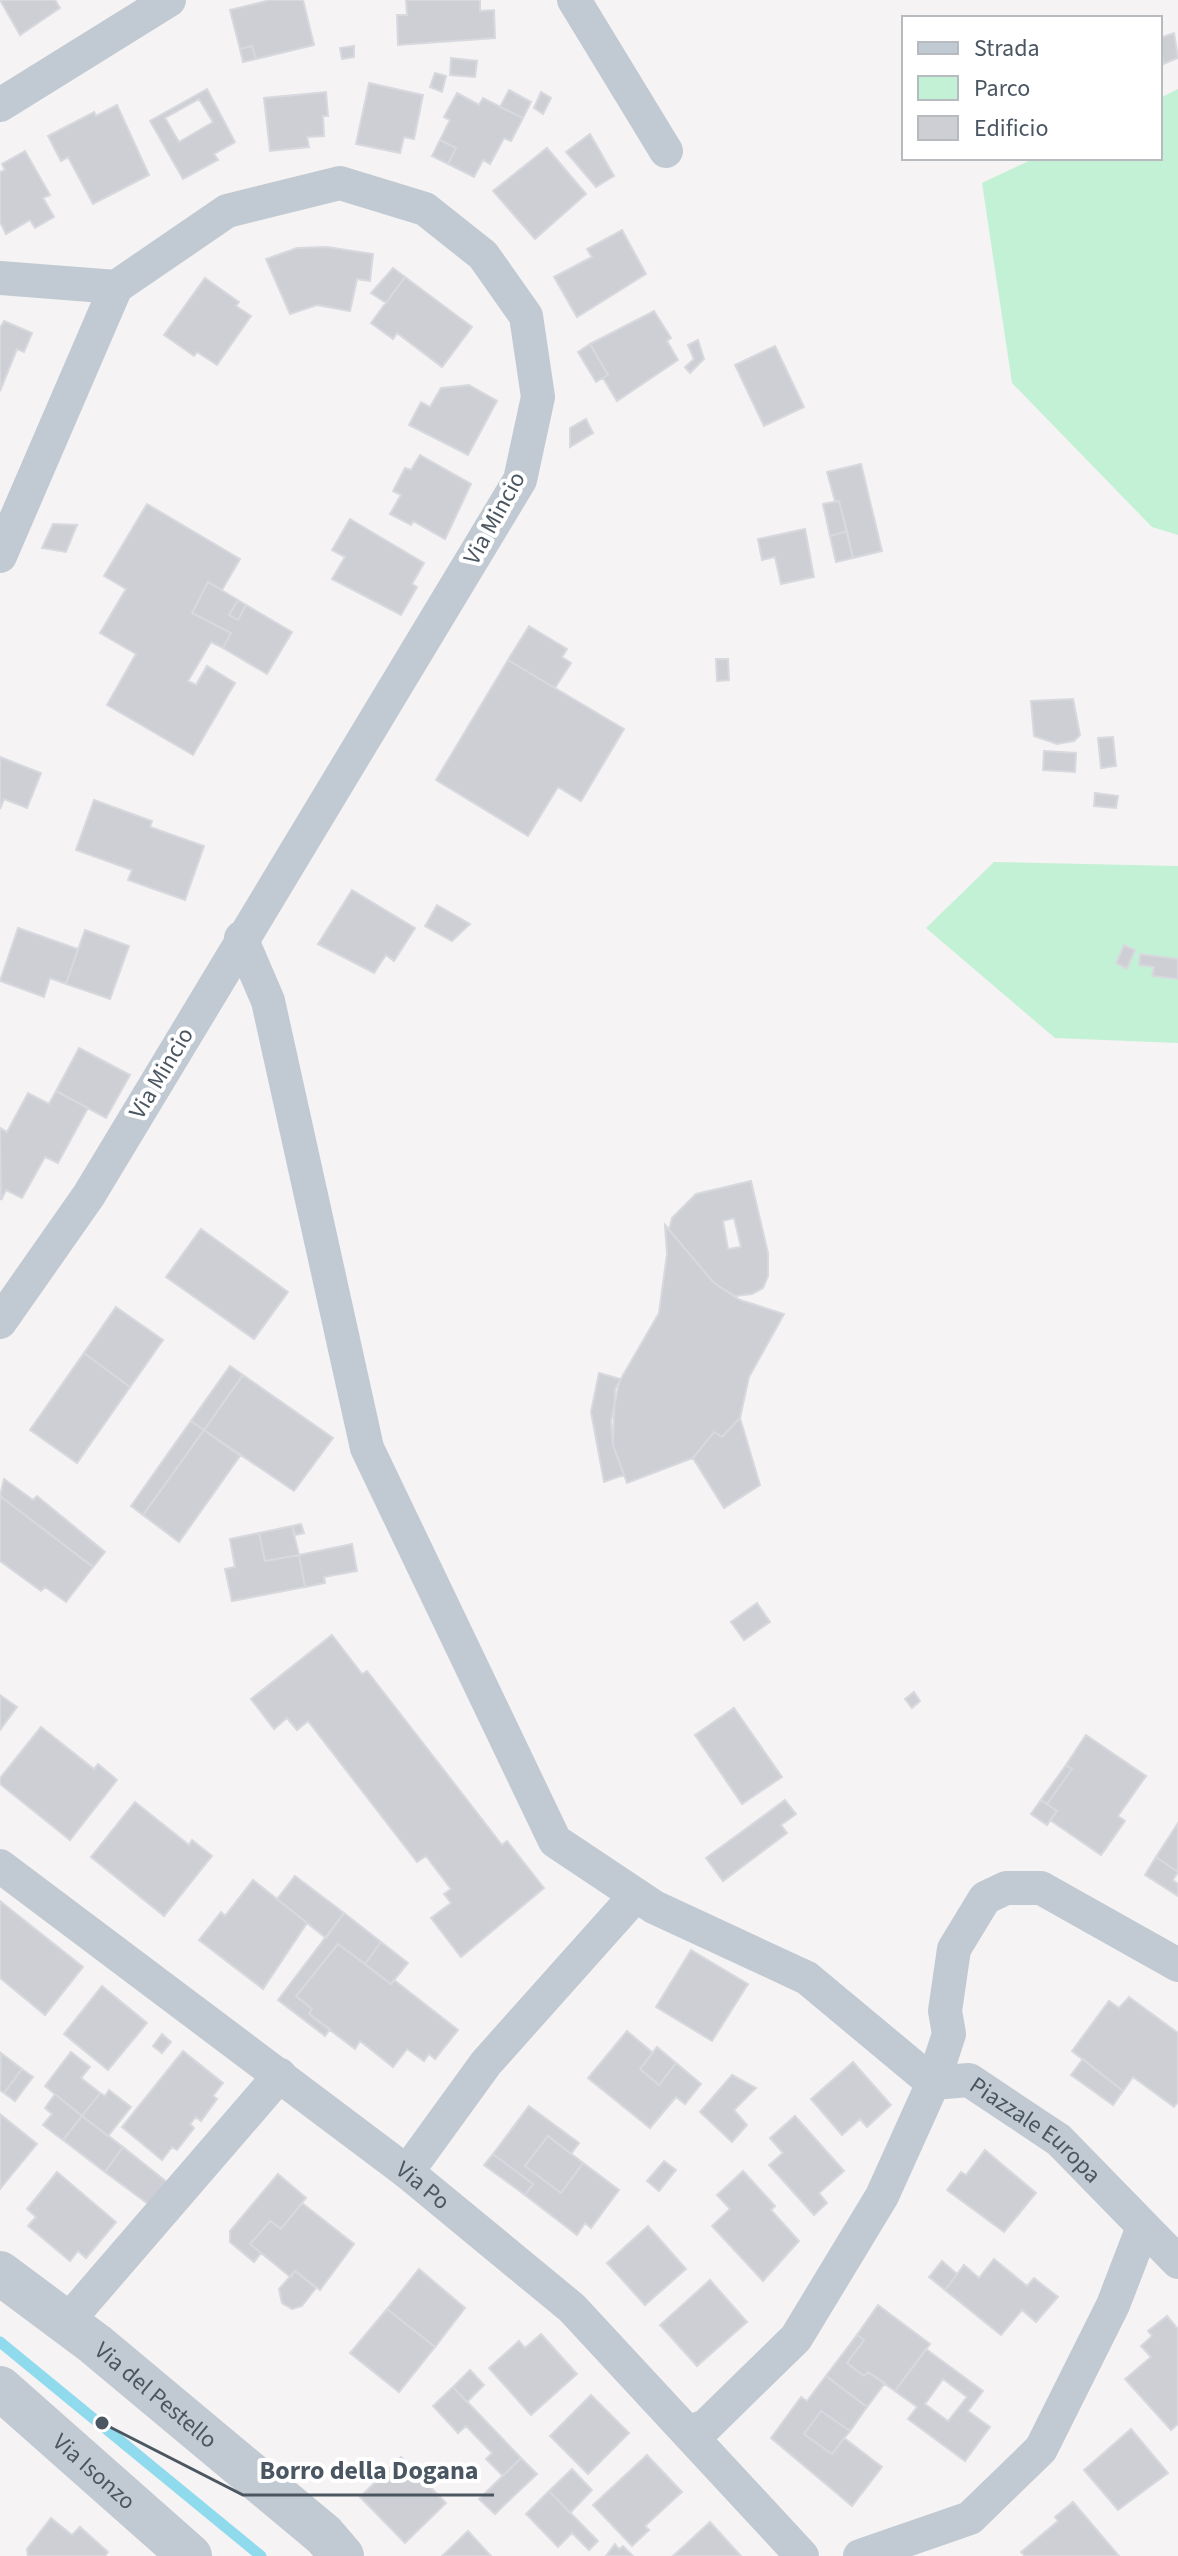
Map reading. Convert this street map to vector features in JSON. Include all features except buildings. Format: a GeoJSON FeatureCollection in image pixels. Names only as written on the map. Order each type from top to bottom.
{"type":"FeatureCollection","features":[{"type":"Feature","properties":{"kind":"street"},"geometry":{"type":"LineString","coordinates":[[0,105],[169,0]]}},
{"type":"Feature","properties":{"kind":"street"},"geometry":{"type":"LineString","coordinates":[[574,0],[666,151]]}},
{"type":"Feature","properties":{"kind":"street","name":"Via Mincio"},"geometry":{"type":"LineString","coordinates":[[0,1322],[89,1195],[241,938],[520,480],[538,397],[526,316],[483,255],[425,209],[340,183],[227,211],[116,287]]}},
{"type":"Feature","properties":{"kind":"street"},"geometry":{"type":"LineString","coordinates":[[0,278],[116,287],[0,556]]}},
{"type":"Feature","properties":{"kind":"street"},"geometry":{"type":"LineString","coordinates":[[241,938],[268,1001],[367,1448],[555,1841],[654,1907],[807,1978],[933,2083],[882,2196],[796,2338],[765,2373],[706,2426],[690,2432]]}},
{"type":"Feature","properties":{"kind":"street","name":"Via Po"},"geometry":{"type":"LineString","coordinates":[[0,1866],[407,2172],[572,2308],[802,2556]]}},
{"type":"Feature","properties":{"kind":"street","name":"Piazzale Europa"},"geometry":{"type":"LineString","coordinates":[[1178,1965],[1041,1888],[1006,1888],[985,1898],[954,1949],[945,2011],[949,2034],[933,2083],[969,2080],[1059,2140],[1178,2262]]}},
{"type":"Feature","properties":{"kind":"street"},"geometry":{"type":"LineString","coordinates":[[407,2172],[486,2063],[636,1895]]}},
{"type":"Feature","properties":{"kind":"street"},"geometry":{"type":"LineString","coordinates":[[66,2323],[280,2075]]}},
{"type":"Feature","properties":{"kind":"street"},"geometry":{"type":"LineString","coordinates":[[860,2556],[970,2518],[1041,2449],[1113,2305],[1143,2227]]}},
{"type":"Feature","properties":{"kind":"street","name":"Via del Pestello"},"geometry":{"type":"LineString","coordinates":[[0,2273],[66,2323],[312,2525],[342,2556]]}},
{"type":"Feature","properties":{"kind":"street","name":"Via Isonzo"},"geometry":{"type":"LineString","coordinates":[[0,2388],[190,2556]]}},
{"type":"Feature","properties":{"kind":"green space"},"geometry":{"type":"Polygon","coordinates":[[[1178,89],[1178,535],[1152,527],[1012,383],[982,183],[1031,160],[1162,160],[1162,97],[1178,89]]]}},
{"type":"Feature","properties":{"kind":"green space"},"geometry":{"type":"Polygon","coordinates":[[[994,862],[1178,866],[1178,1043],[1055,1038],[926,928],[994,862]]]}},
{"type":"Feature","properties":{"kind":"waterway"},"geometry":{"type":"LineString","coordinates":[[0,2342],[261,2556]]}},
{"type":"Feature","properties":{"kind":"place","name":"Borro della Dogana"},"geometry":{"type":"Point","coordinates":[102,2423]}}]}
